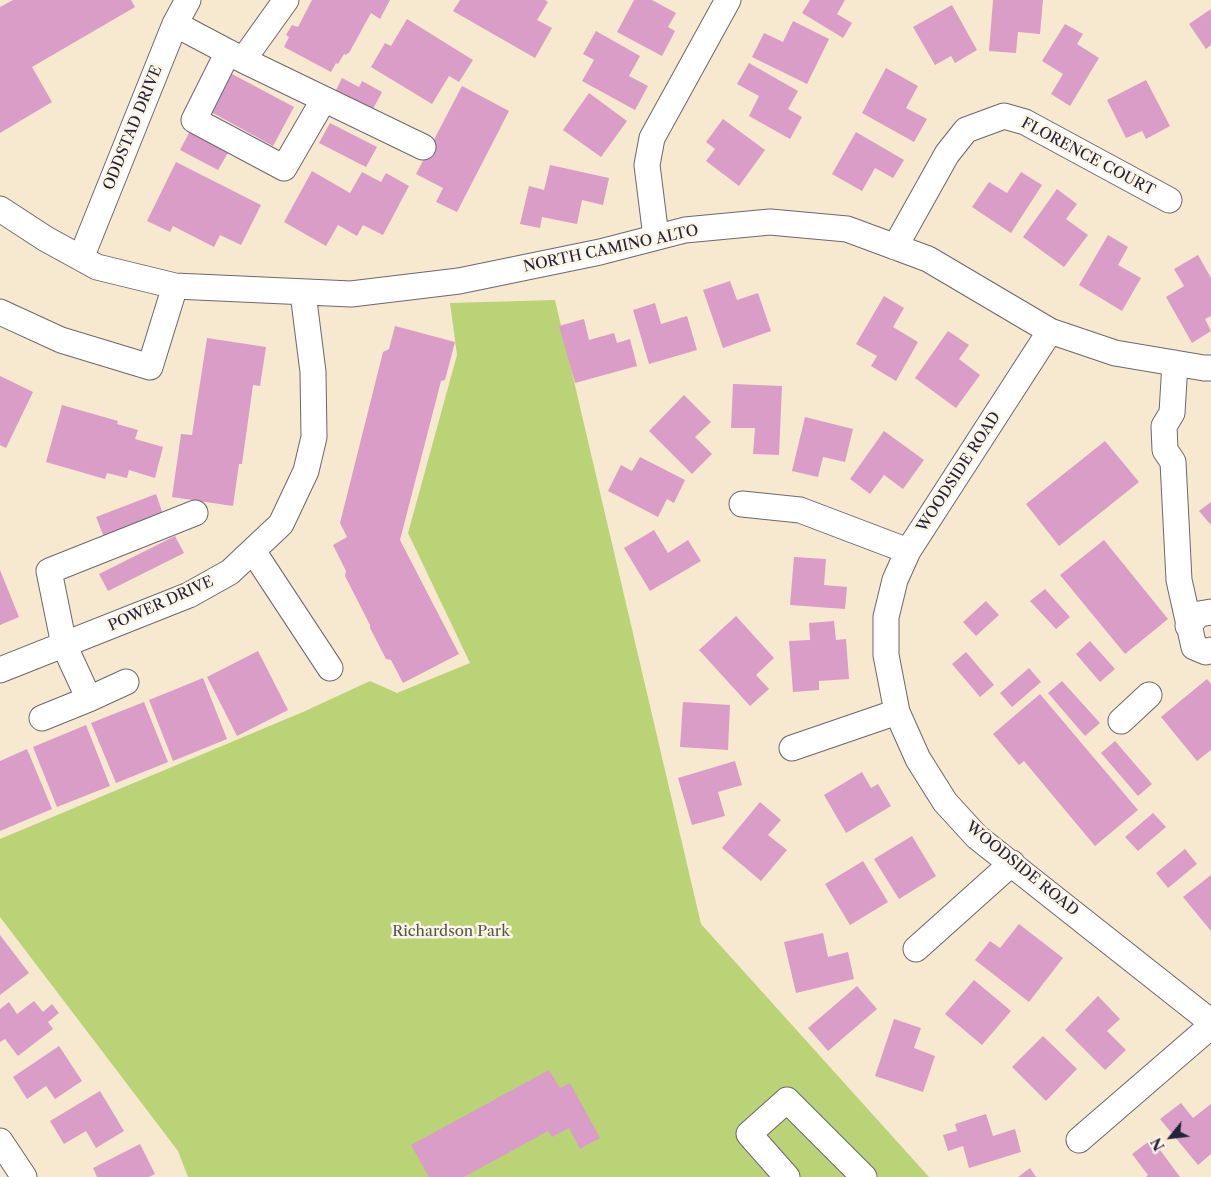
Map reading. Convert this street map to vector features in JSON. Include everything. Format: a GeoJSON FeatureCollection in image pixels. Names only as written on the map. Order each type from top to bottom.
{"type":"FeatureCollection","features":[{"type":"Feature","properties":{"kind":"street","name":"ODDSTAD DRIVE"},"geometry":{"type":"LineString","coordinates":[[81,258],[175,24],[188,0]]}},
{"type":"Feature","properties":{"kind":"street"},"geometry":{"type":"LineString","coordinates":[[286,0],[235,56],[194,120],[284,168],[324,99]]}},
{"type":"Feature","properties":{"kind":"street"},"geometry":{"type":"LineString","coordinates":[[656,237],[647,166],[652,138],[728,0]]}},
{"type":"Feature","properties":{"kind":"street"},"geometry":{"type":"LineString","coordinates":[[175,24],[235,56],[423,147]]}},
{"type":"Feature","properties":{"kind":"street","name":"FLORENCE COURT"},"geometry":{"type":"LineString","coordinates":[[895,247],[947,154],[966,130],[1004,116],[1025,122],[1169,200]]}},
{"type":"Feature","properties":{"kind":"street","name":"NORTH CAMINO ALTO"},"geometry":{"type":"LineString","coordinates":[[0,209],[46,239],[97,267],[175,286],[303,293],[351,294],[459,281],[600,252],[685,230],[770,222],[847,229],[928,259],[1050,331],[1115,353],[1175,364],[1211,368]]}},
{"type":"Feature","properties":{"kind":"street"},"geometry":{"type":"LineString","coordinates":[[0,312],[62,340],[150,367],[175,286]]}},
{"type":"Feature","properties":{"kind":"street","name":"POWER DRIVE"},"geometry":{"type":"LineString","coordinates":[[0,670],[189,595],[230,572],[281,524],[306,471],[314,438],[313,372],[303,293]]}},
{"type":"Feature","properties":{"kind":"street","name":"WOODSIDE ROAD"},"geometry":{"type":"LineString","coordinates":[[1050,331],[908,551],[895,580],[886,617],[886,655],[897,712],[918,759],[946,802],[977,837],[1211,1022]]}},
{"type":"Feature","properties":{"kind":"street"},"geometry":{"type":"LineString","coordinates":[[1175,364],[1172,413],[1164,426],[1165,450],[1173,462],[1179,580],[1194,646],[1206,652],[1211,650]]}},
{"type":"Feature","properties":{"kind":"street"},"geometry":{"type":"LineString","coordinates":[[742,504],[800,510],[908,551]]}},
{"type":"Feature","properties":{"kind":"street"},"geometry":{"type":"LineString","coordinates":[[89,699],[64,645],[49,571],[196,513]]}},
{"type":"Feature","properties":{"kind":"street"},"geometry":{"type":"LineString","coordinates":[[252,551],[330,668]]}},
{"type":"Feature","properties":{"kind":"street"},"geometry":{"type":"LineString","coordinates":[[1188,626],[1199,614],[1211,612]]}},
{"type":"Feature","properties":{"kind":"street"},"geometry":{"type":"LineString","coordinates":[[42,718],[126,682]]}},
{"type":"Feature","properties":{"kind":"street"},"geometry":{"type":"LineString","coordinates":[[1120,721],[1149,695]]}},
{"type":"Feature","properties":{"kind":"street"},"geometry":{"type":"LineString","coordinates":[[792,748],[897,712]]}},
{"type":"Feature","properties":{"kind":"street"},"geometry":{"type":"LineString","coordinates":[[916,949],[1012,864]]}},
{"type":"Feature","properties":{"kind":"street"},"geometry":{"type":"LineString","coordinates":[[1079,1140],[1211,1026]]}},
{"type":"Feature","properties":{"kind":"street"},"geometry":{"type":"LineString","coordinates":[[787,1177],[749,1134],[788,1100],[864,1177]]}},
{"type":"Feature","properties":{"kind":"street"},"geometry":{"type":"LineString","coordinates":[[0,1141],[24,1177]]}},
{"type":"Feature","properties":{"kind":"green space","name":"Richardson Park"},"geometry":{"type":"Polygon","coordinates":[[[555,300],[701,924],[929,1177],[188,1177],[178,1151],[0,917],[0,839],[303,712],[370,681],[397,693],[470,663],[408,533],[457,355],[450,303],[555,300]]]}},
{"type":"Feature","properties":{"kind":"building"},"geometry":{"type":"Polygon","coordinates":[[[13,0],[131,0],[135,7],[32,67],[52,102],[0,133],[0,7],[13,0]]]}},
{"type":"Feature","properties":{"kind":"building"},"geometry":{"type":"Polygon","coordinates":[[[312,0],[390,0],[380,19],[371,13],[349,53],[344,54],[331,72],[284,47],[289,37],[286,35],[292,25],[298,27],[312,0]]]}},
{"type":"Feature","properties":{"kind":"building"},"geometry":{"type":"Polygon","coordinates":[[[460,0],[545,0],[548,2],[537,20],[552,28],[535,58],[453,11],[460,0]]]}},
{"type":"Feature","properties":{"kind":"building"},"geometry":{"type":"Polygon","coordinates":[[[634,0],[652,0],[676,13],[668,27],[675,31],[662,56],[617,32],[634,0]]]}},
{"type":"Feature","properties":{"kind":"building"},"geometry":{"type":"Polygon","coordinates":[[[810,0],[845,0],[837,14],[852,23],[843,38],[802,13],[810,0]]]}},
{"type":"Feature","properties":{"kind":"building"},"geometry":{"type":"Polygon","coordinates":[[[993,0],[1043,0],[1040,34],[1018,32],[1016,53],[989,51],[993,0]]]}},
{"type":"Feature","properties":{"kind":"building"},"geometry":{"type":"Polygon","coordinates":[[[952,5],[977,50],[955,63],[951,56],[935,65],[913,27],[952,5]]]}},
{"type":"Feature","properties":{"kind":"building"},"geometry":{"type":"Polygon","coordinates":[[[1211,9],[1211,45],[1206,49],[1189,24],[1211,9]]]}},
{"type":"Feature","properties":{"kind":"building"},"geometry":{"type":"Polygon","coordinates":[[[407,19],[473,60],[459,82],[449,76],[432,104],[371,67],[385,43],[391,46],[407,19]]]}},
{"type":"Feature","properties":{"kind":"building"},"geometry":{"type":"Polygon","coordinates":[[[793,21],[829,39],[807,84],[752,57],[764,33],[783,42],[793,21]]]}},
{"type":"Feature","properties":{"kind":"building"},"geometry":{"type":"Polygon","coordinates":[[[1065,24],[1083,34],[1077,44],[1099,58],[1070,106],[1051,94],[1063,74],[1042,61],[1065,24]]]}},
{"type":"Feature","properties":{"kind":"building"},"geometry":{"type":"Polygon","coordinates":[[[596,31],[640,56],[629,76],[648,86],[635,110],[582,81],[594,60],[583,54],[596,31]]]}},
{"type":"Feature","properties":{"kind":"building"},"geometry":{"type":"Polygon","coordinates":[[[749,63],[798,91],[788,109],[802,117],[790,139],[749,116],[759,96],[737,84],[749,63]]]}},
{"type":"Feature","properties":{"kind":"building"},"geometry":{"type":"Polygon","coordinates":[[[886,68],[918,86],[906,108],[927,119],[914,142],[862,113],[886,68]]]}},
{"type":"Feature","properties":{"kind":"building"},"geometry":{"type":"Polygon","coordinates":[[[232,74],[294,107],[273,146],[211,112],[232,74]]]}},
{"type":"Feature","properties":{"kind":"building"},"geometry":{"type":"Polygon","coordinates":[[[342,78],[359,87],[362,81],[382,92],[372,111],[332,98],[342,78]]]}},
{"type":"Feature","properties":{"kind":"building"},"geometry":{"type":"Polygon","coordinates":[[[1146,80],[1170,126],[1146,139],[1142,131],[1126,138],[1107,100],[1146,80]]]}},
{"type":"Feature","properties":{"kind":"building"},"geometry":{"type":"Polygon","coordinates":[[[462,86],[509,111],[457,212],[436,202],[443,188],[416,174],[462,86]]]}},
{"type":"Feature","properties":{"kind":"building"},"geometry":{"type":"Polygon","coordinates":[[[589,93],[627,121],[601,157],[563,130],[589,93]]]}},
{"type":"Feature","properties":{"kind":"building"},"geometry":{"type":"Polygon","coordinates":[[[723,119],[765,150],[739,186],[706,161],[715,149],[706,142],[723,119]]]}},
{"type":"Feature","properties":{"kind":"building"},"geometry":{"type":"Polygon","coordinates":[[[330,123],[377,147],[366,167],[319,143],[330,123]]]}},
{"type":"Feature","properties":{"kind":"building"},"geometry":{"type":"Polygon","coordinates":[[[190,131],[229,151],[218,170],[180,150],[190,131]]]}},
{"type":"Feature","properties":{"kind":"building"},"geometry":{"type":"Polygon","coordinates":[[[856,132],[904,160],[893,178],[875,168],[862,191],[832,174],[856,132]]]}},
{"type":"Feature","properties":{"kind":"building"},"geometry":{"type":"Polygon","coordinates":[[[176,162],[261,205],[241,245],[220,235],[214,247],[173,226],[170,232],[147,221],[176,162]]]}},
{"type":"Feature","properties":{"kind":"building"},"geometry":{"type":"Polygon","coordinates":[[[550,165],[609,178],[603,205],[582,200],[577,224],[542,217],[540,228],[520,224],[529,186],[544,190],[550,165]]]}},
{"type":"Feature","properties":{"kind":"building"},"geometry":{"type":"Polygon","coordinates":[[[312,171],[350,193],[362,172],[381,182],[386,173],[409,186],[383,235],[363,225],[357,236],[338,225],[326,246],[284,222],[312,171]]]}},
{"type":"Feature","properties":{"kind":"building"},"geometry":{"type":"Polygon","coordinates":[[[1021,172],[1042,185],[1011,233],[972,207],[989,182],[1007,193],[1021,172]]]}},
{"type":"Feature","properties":{"kind":"building"},"geometry":{"type":"Polygon","coordinates":[[[1057,189],[1077,204],[1066,219],[1088,235],[1064,267],[1023,237],[1057,189]]]}},
{"type":"Feature","properties":{"kind":"building"},"geometry":{"type":"Polygon","coordinates":[[[1108,235],[1128,247],[1118,265],[1141,278],[1122,311],[1079,285],[1108,235]]]}},
{"type":"Feature","properties":{"kind":"building"},"geometry":{"type":"Polygon","coordinates":[[[1198,255],[1211,278],[1211,316],[1205,319],[1211,331],[1192,343],[1166,297],[1184,286],[1174,269],[1198,255]]]}},
{"type":"Feature","properties":{"kind":"building"},"geometry":{"type":"Polygon","coordinates":[[[730,281],[737,300],[758,293],[771,331],[723,348],[703,290],[730,281]]]}},
{"type":"Feature","properties":{"kind":"building"},"geometry":{"type":"Polygon","coordinates":[[[884,296],[904,308],[893,327],[918,342],[896,381],[871,366],[877,356],[856,344],[884,296]]]}},
{"type":"Feature","properties":{"kind":"building"},"geometry":{"type":"Polygon","coordinates":[[[655,303],[661,324],[687,316],[697,350],[649,364],[633,310],[655,303]]]}},
{"type":"Feature","properties":{"kind":"building"},"geometry":{"type":"Polygon","coordinates":[[[584,319],[589,340],[614,333],[617,343],[630,339],[637,366],[575,383],[559,326],[584,319]]]}},
{"type":"Feature","properties":{"kind":"building"},"geometry":{"type":"Polygon","coordinates":[[[395,326],[455,342],[445,380],[441,381],[400,540],[459,654],[403,683],[391,660],[386,659],[370,628],[345,576],[346,571],[333,545],[347,537],[340,523],[383,352],[389,349],[395,326]]]}},
{"type":"Feature","properties":{"kind":"building"},"geometry":{"type":"Polygon","coordinates":[[[948,331],[969,345],[959,359],[980,375],[956,408],[915,378],[948,331]]]}},
{"type":"Feature","properties":{"kind":"building"},"geometry":{"type":"Polygon","coordinates":[[[207,338],[266,347],[260,386],[253,385],[242,464],[239,464],[233,506],[172,497],[181,434],[192,435],[207,338]]]}},
{"type":"Feature","properties":{"kind":"building"},"geometry":{"type":"Polygon","coordinates":[[[0,376],[33,392],[6,448],[0,445],[0,376]]]}},
{"type":"Feature","properties":{"kind":"building"},"geometry":{"type":"Polygon","coordinates":[[[733,384],[782,386],[779,455],[753,454],[755,428],[731,428],[733,384]]]}},
{"type":"Feature","properties":{"kind":"building"},"geometry":{"type":"Polygon","coordinates":[[[684,395],[711,422],[695,437],[712,454],[692,474],[649,431],[684,395]]]}},
{"type":"Feature","properties":{"kind":"building"},"geometry":{"type":"Polygon","coordinates":[[[62,405],[118,421],[117,424],[138,430],[135,439],[163,447],[155,478],[129,470],[127,478],[107,473],[105,479],[46,462],[62,405]]]}},
{"type":"Feature","properties":{"kind":"building"},"geometry":{"type":"Polygon","coordinates":[[[805,417],[853,429],[845,462],[823,457],[818,477],[792,471],[805,417]]]}},
{"type":"Feature","properties":{"kind":"building"},"geometry":{"type":"Polygon","coordinates":[[[884,431],[924,460],[903,489],[884,475],[870,494],[850,479],[884,431]]]}},
{"type":"Feature","properties":{"kind":"building"},"geometry":{"type":"Polygon","coordinates":[[[1105,441],[1139,482],[1059,546],[1026,504],[1105,441]]]}},
{"type":"Feature","properties":{"kind":"building"},"geometry":{"type":"Polygon","coordinates":[[[640,457],[685,480],[674,503],[667,499],[658,517],[608,491],[621,465],[632,471],[640,457]]]}},
{"type":"Feature","properties":{"kind":"building"},"geometry":{"type":"Polygon","coordinates":[[[156,494],[163,514],[104,537],[96,517],[156,494]]]}},
{"type":"Feature","properties":{"kind":"building"},"geometry":{"type":"Polygon","coordinates":[[[1211,502],[1211,525],[1199,511],[1211,502]]]}},
{"type":"Feature","properties":{"kind":"building"},"geometry":{"type":"Polygon","coordinates":[[[654,530],[668,553],[688,540],[701,561],[650,591],[624,548],[654,530]]]}},
{"type":"Feature","properties":{"kind":"building"},"geometry":{"type":"Polygon","coordinates":[[[175,536],[184,553],[108,591],[99,574],[175,536]]]}},
{"type":"Feature","properties":{"kind":"building"},"geometry":{"type":"Polygon","coordinates":[[[1104,540],[1168,619],[1125,654],[1060,575],[1104,540]]]}},
{"type":"Feature","properties":{"kind":"building"},"geometry":{"type":"Polygon","coordinates":[[[794,557],[826,559],[824,585],[847,587],[845,609],[790,605],[794,557]]]}},
{"type":"Feature","properties":{"kind":"building"},"geometry":{"type":"Polygon","coordinates":[[[0,570],[19,617],[0,625],[0,570]]]}},
{"type":"Feature","properties":{"kind":"building"},"geometry":{"type":"Polygon","coordinates":[[[1045,589],[1070,617],[1056,629],[1030,601],[1045,589]]]}},
{"type":"Feature","properties":{"kind":"building"},"geometry":{"type":"Polygon","coordinates":[[[986,601],[999,615],[976,636],[963,622],[986,601]]]}},
{"type":"Feature","properties":{"kind":"building"},"geometry":{"type":"Polygon","coordinates":[[[736,616],[774,658],[756,675],[769,689],[750,706],[699,650],[736,616]]]}},
{"type":"Feature","properties":{"kind":"building"},"geometry":{"type":"Polygon","coordinates":[[[834,621],[836,640],[846,639],[849,679],[819,681],[819,690],[793,692],[789,641],[810,640],[809,623],[834,621]]]}},
{"type":"Feature","properties":{"kind":"building"},"geometry":{"type":"Polygon","coordinates":[[[1090,641],[1115,669],[1100,682],[1076,654],[1090,641]]]}},
{"type":"Feature","properties":{"kind":"building"},"geometry":{"type":"Polygon","coordinates":[[[258,651],[288,710],[237,736],[207,677],[258,651]]]}},
{"type":"Feature","properties":{"kind":"building"},"geometry":{"type":"Polygon","coordinates":[[[966,652],[994,685],[980,697],[952,664],[966,652]]]}},
{"type":"Feature","properties":{"kind":"building"},"geometry":{"type":"Polygon","coordinates":[[[1029,668],[1041,682],[1012,707],[1000,693],[1029,668]]]}},
{"type":"Feature","properties":{"kind":"building"},"geometry":{"type":"Polygon","coordinates":[[[203,678],[227,739],[173,761],[149,700],[203,678]]]}},
{"type":"Feature","properties":{"kind":"building"},"geometry":{"type":"Polygon","coordinates":[[[1207,679],[1211,684],[1211,750],[1197,761],[1161,717],[1207,679]]]}},
{"type":"Feature","properties":{"kind":"building"},"geometry":{"type":"Polygon","coordinates":[[[1062,681],[1100,723],[1085,736],[1048,693],[1062,681]]]}},
{"type":"Feature","properties":{"kind":"building"},"geometry":{"type":"Polygon","coordinates":[[[1040,694],[1138,810],[1095,846],[1024,761],[1019,765],[993,734],[1040,694]]]}},
{"type":"Feature","properties":{"kind":"building"},"geometry":{"type":"Polygon","coordinates":[[[144,702],[168,762],[116,783],[91,723],[144,702]]]}},
{"type":"Feature","properties":{"kind":"building"},"geometry":{"type":"Polygon","coordinates":[[[683,702],[730,705],[728,750],[680,747],[683,702]]]}},
{"type":"Feature","properties":{"kind":"building"},"geometry":{"type":"Polygon","coordinates":[[[86,725],[110,786],[57,807],[33,747],[86,725]]]}},
{"type":"Feature","properties":{"kind":"building"},"geometry":{"type":"Polygon","coordinates":[[[1115,741],[1152,784],[1138,796],[1101,753],[1115,741]]]}},
{"type":"Feature","properties":{"kind":"building"},"geometry":{"type":"Polygon","coordinates":[[[27,749],[52,809],[0,831],[0,761],[27,749]]]}},
{"type":"Feature","properties":{"kind":"building"},"geometry":{"type":"Polygon","coordinates":[[[735,761],[742,785],[718,792],[725,816],[692,825],[678,778],[735,761]]]}},
{"type":"Feature","properties":{"kind":"building"},"geometry":{"type":"Polygon","coordinates":[[[862,772],[871,788],[878,784],[891,806],[846,833],[824,795],[862,772]]]}},
{"type":"Feature","properties":{"kind":"building"},"geometry":{"type":"Polygon","coordinates":[[[760,802],[781,820],[768,835],[787,850],[761,881],[722,848],[760,802]]]}},
{"type":"Feature","properties":{"kind":"building"},"geometry":{"type":"Polygon","coordinates":[[[1153,813],[1166,827],[1138,851],[1125,837],[1153,813]]]}},
{"type":"Feature","properties":{"kind":"building"},"geometry":{"type":"Polygon","coordinates":[[[912,836],[936,876],[899,899],[874,859],[912,836]]]}},
{"type":"Feature","properties":{"kind":"building"},"geometry":{"type":"Polygon","coordinates":[[[1185,849],[1197,864],[1168,888],[1156,873],[1185,849]]]}},
{"type":"Feature","properties":{"kind":"building"},"geometry":{"type":"Polygon","coordinates":[[[863,861],[888,902],[850,925],[825,884],[863,861]]]}},
{"type":"Feature","properties":{"kind":"building"},"geometry":{"type":"Polygon","coordinates":[[[1211,875],[1211,931],[1183,897],[1211,875]]]}},
{"type":"Feature","properties":{"kind":"building"},"geometry":{"type":"Polygon","coordinates":[[[1019,924],[1063,958],[1029,1002],[975,960],[990,941],[1000,948],[1019,924]]]}},
{"type":"Feature","properties":{"kind":"building"},"geometry":{"type":"Polygon","coordinates":[[[823,933],[828,957],[848,952],[854,979],[796,993],[784,942],[823,933]]]}},
{"type":"Feature","properties":{"kind":"building"},"geometry":{"type":"Polygon","coordinates":[[[0,935],[29,973],[0,995],[0,935]]]}},
{"type":"Feature","properties":{"kind":"building"},"geometry":{"type":"Polygon","coordinates":[[[974,980],[1011,1011],[982,1045],[945,1014],[974,980]]]}},
{"type":"Feature","properties":{"kind":"building"},"geometry":{"type":"Polygon","coordinates":[[[857,986],[877,1009],[828,1051],[808,1028],[857,986]]]}},
{"type":"Feature","properties":{"kind":"building"},"geometry":{"type":"Polygon","coordinates":[[[1098,996],[1120,1019],[1107,1031],[1126,1050],[1105,1070],[1065,1030],[1098,996]]]}},
{"type":"Feature","properties":{"kind":"building"},"geometry":{"type":"Polygon","coordinates":[[[34,1001],[43,1012],[52,1004],[59,1013],[48,1022],[53,1029],[18,1056],[5,1039],[0,1042],[0,1009],[9,1002],[17,1014],[34,1001]]]}},
{"type":"Feature","properties":{"kind":"building"},"geometry":{"type":"Polygon","coordinates":[[[894,1019],[921,1028],[914,1048],[935,1056],[923,1092],[875,1076],[894,1019]]]}},
{"type":"Feature","properties":{"kind":"building"},"geometry":{"type":"Polygon","coordinates":[[[1043,1036],[1077,1069],[1046,1101],[1012,1067],[1043,1036]]]}},
{"type":"Feature","properties":{"kind":"building"},"geometry":{"type":"Polygon","coordinates":[[[59,1046],[82,1081],[55,1099],[46,1086],[27,1099],[13,1077],[59,1046]]]}},
{"type":"Feature","properties":{"kind":"building"},"geometry":{"type":"Polygon","coordinates":[[[549,1070],[560,1088],[570,1083],[600,1138],[580,1149],[569,1128],[552,1137],[548,1131],[464,1177],[429,1177],[411,1145],[549,1070]]]}},
{"type":"Feature","properties":{"kind":"building"},"geometry":{"type":"Polygon","coordinates":[[[100,1091],[124,1131],[96,1148],[86,1131],[64,1144],[50,1121],[100,1091]]]}},
{"type":"Feature","properties":{"kind":"building"},"geometry":{"type":"Polygon","coordinates":[[[1181,1103],[1193,1118],[1211,1104],[1211,1154],[1198,1165],[1160,1119],[1181,1103]]]}},
{"type":"Feature","properties":{"kind":"building"},"geometry":{"type":"Polygon","coordinates":[[[986,1114],[993,1136],[1015,1129],[1021,1152],[969,1168],[963,1146],[948,1151],[943,1135],[957,1131],[955,1124],[986,1114]]]}},
{"type":"Feature","properties":{"kind":"building"},"geometry":{"type":"Polygon","coordinates":[[[1152,1139],[1180,1177],[1146,1177],[1148,1175],[1132,1154],[1152,1139]]]}},
{"type":"Feature","properties":{"kind":"building"},"geometry":{"type":"Polygon","coordinates":[[[140,1144],[155,1174],[149,1177],[97,1177],[93,1168],[140,1144]]]}},
{"type":"Feature","properties":{"kind":"building"},"geometry":{"type":"Polygon","coordinates":[[[1030,1168],[1036,1177],[1018,1177],[1030,1168]]]}}]}
